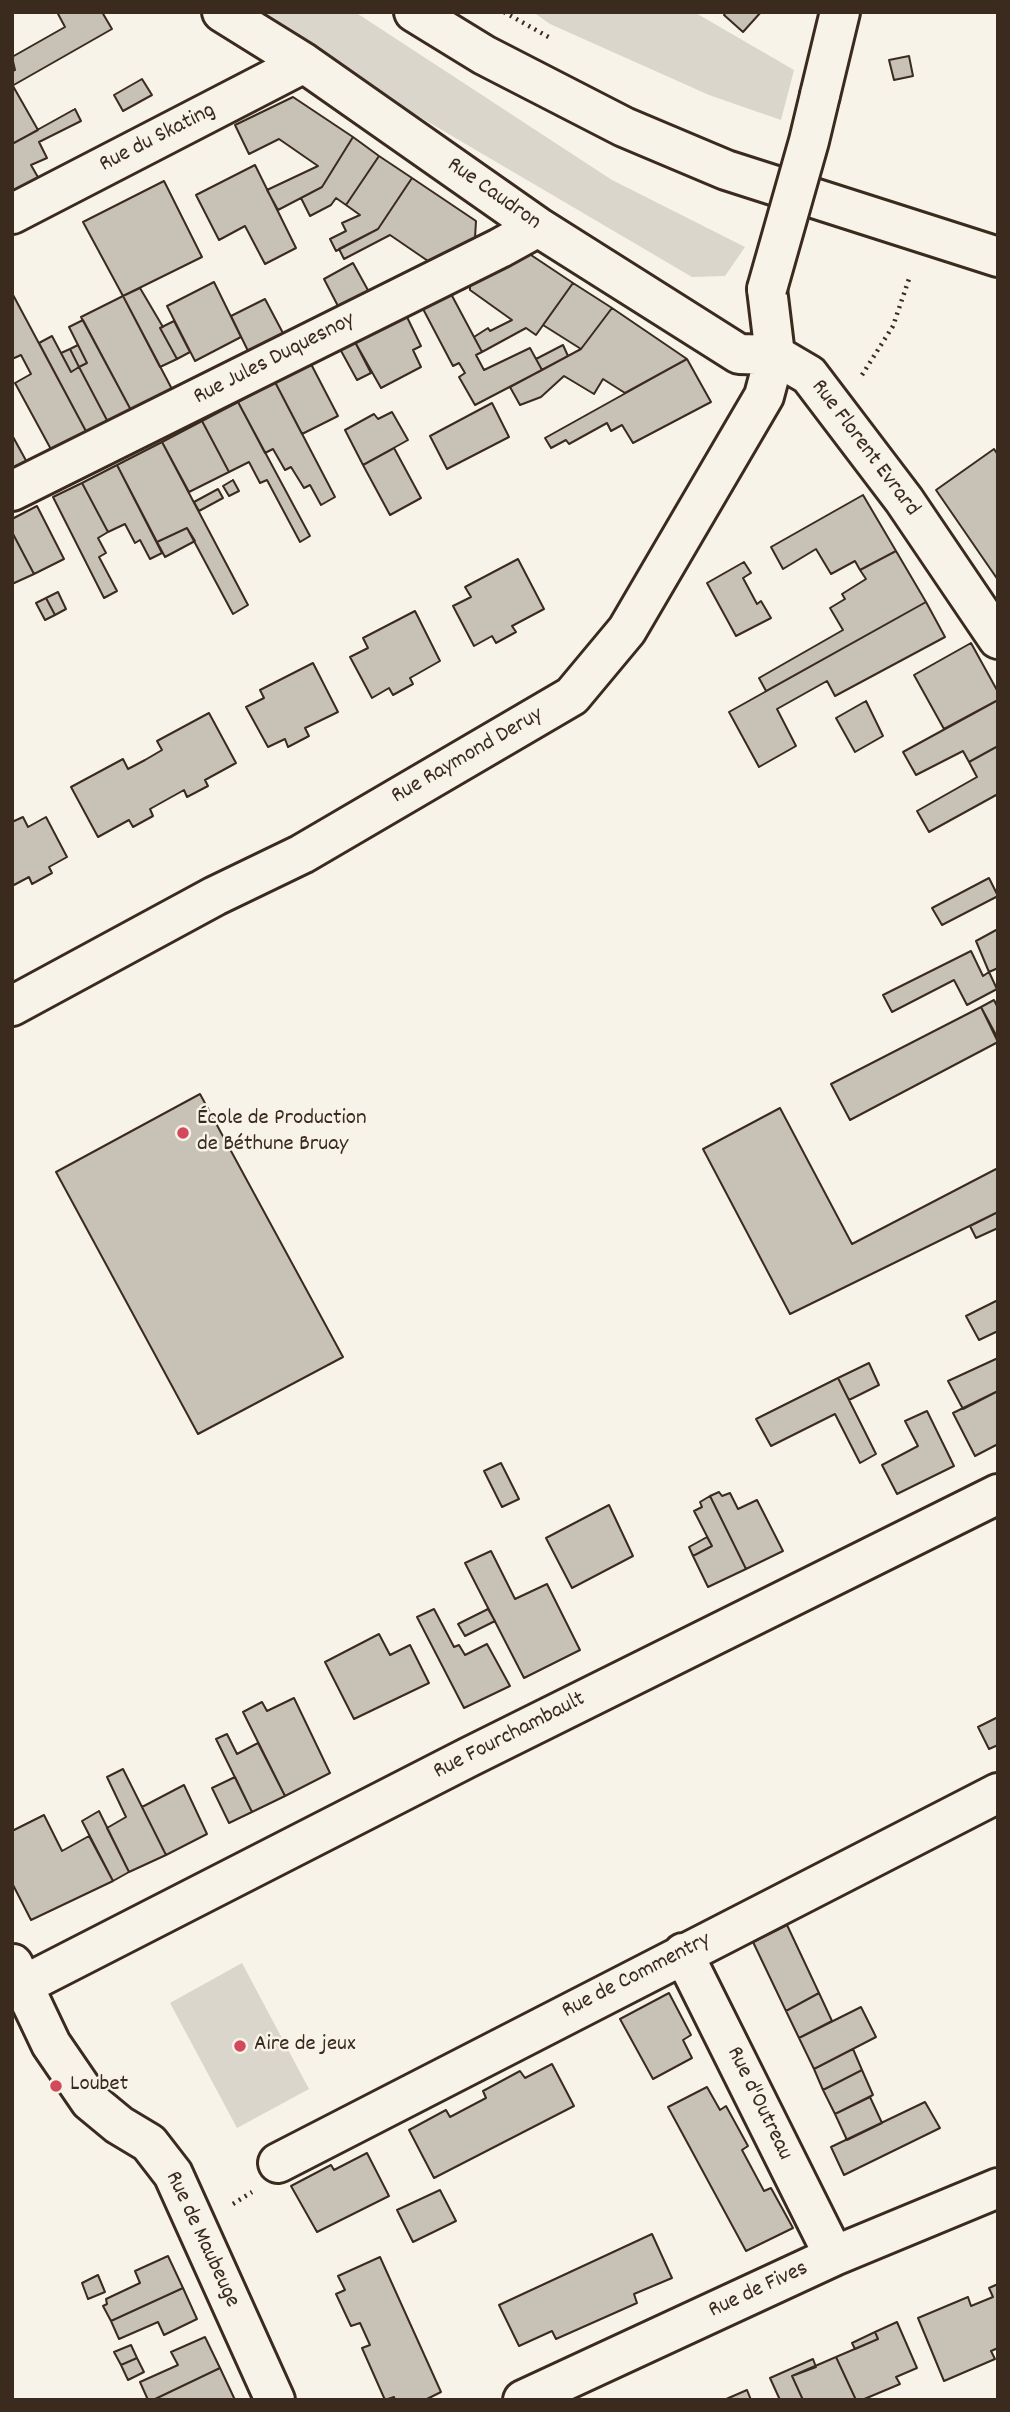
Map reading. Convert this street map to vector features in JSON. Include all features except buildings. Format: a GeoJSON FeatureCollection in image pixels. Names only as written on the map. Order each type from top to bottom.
{"type":"FeatureCollection","features":[{"type":"Feature","properties":{"kind":"street","name":"Rue Caudron"},"geometry":{"type":"LineString","coordinates":[[222,12],[304,63],[538,227],[739,354],[775,355]]}},
{"type":"Feature","properties":{"kind":"street"},"geometry":{"type":"LineString","coordinates":[[414,12],[484,55],[600,115],[713,165],[850,212],[998,257]]}},
{"type":"Feature","properties":{"kind":"street"},"geometry":{"type":"LineString","coordinates":[[775,355],[767,289],[809,141],[840,12]]}},
{"type":"Feature","properties":{"kind":"street","name":"Rue du Skating"},"geometry":{"type":"LineString","coordinates":[[12,214],[304,63]]}},
{"type":"Feature","properties":{"kind":"street","name":"Rue Jules Duquesnoy"},"geometry":{"type":"LineString","coordinates":[[12,491],[538,227]]}},
{"type":"Feature","properties":{"kind":"street","name":"Rue Florent Evrard"},"geometry":{"type":"LineString","coordinates":[[775,355],[809,375],[829,400],[904,500],[998,639]]}},
{"type":"Feature","properties":{"kind":"street","name":"Rue Raymond Deruy"},"geometry":{"type":"LineString","coordinates":[[12,1006],[215,896],[302,854],[572,695],[634,618],[764,396],[775,355]]}},
{"type":"Feature","properties":{"kind":"street","name":"Rue Fourchambault"},"geometry":{"type":"LineString","coordinates":[[16,1979],[998,1494]]}},
{"type":"Feature","properties":{"kind":"street","name":"Rue de Commentry"},"geometry":{"type":"LineString","coordinates":[[278,2163],[998,1793]]}},
{"type":"Feature","properties":{"kind":"street","name":"Rue d'Outreau"},"geometry":{"type":"LineString","coordinates":[[683,1953],[834,2256]]}},
{"type":"Feature","properties":{"kind":"street","name":"Rue de Maubeuge"},"geometry":{"type":"LineString","coordinates":[[16,1979],[51,2044],[90,2101],[119,2125],[149,2143],[173,2174],[275,2400]]}},
{"type":"Feature","properties":{"kind":"street","name":"Rue de Fives"},"geometry":{"type":"LineString","coordinates":[[523,2400],[834,2256],[998,2188]]}},
{"type":"Feature","properties":{"kind":"path"},"geometry":{"type":"LineString","coordinates":[[829,400],[860,377],[893,326],[910,276]]}},
{"type":"Feature","properties":{"kind":"path"},"geometry":{"type":"LineString","coordinates":[[197,2228],[258,2188],[278,2163]]}},
{"type":"Feature","properties":{"kind":"shaded area"},"geometry":{"type":"Polygon","coordinates":[[[251,12],[355,12],[612,180],[745,247],[725,276],[692,277],[321,59],[251,12]]]}},
{"type":"Feature","properties":{"kind":"shaded area"},"geometry":{"type":"Polygon","coordinates":[[[533,12],[694,12],[794,70],[781,120],[709,95],[550,24],[533,12]]]}},
{"type":"Feature","properties":{"kind":"shaded area","name":"Aire de jeux"},"geometry":{"type":"Polygon","coordinates":[[[242,1963],[309,2089],[237,2128],[170,2003],[242,1963]]]}},
{"type":"Feature","properties":{"kind":"place","name":"École de Production de Béthune Bruay"},"geometry":{"type":"Point","coordinates":[183,1133]}},
{"type":"Feature","properties":{"kind":"place","name":"Aire de jeux"},"geometry":{"type":"Point","coordinates":[240,2046]}},
{"type":"Feature","properties":{"kind":"place","name":"Loubet"},"geometry":{"type":"Point","coordinates":[56,2086]}}]}
